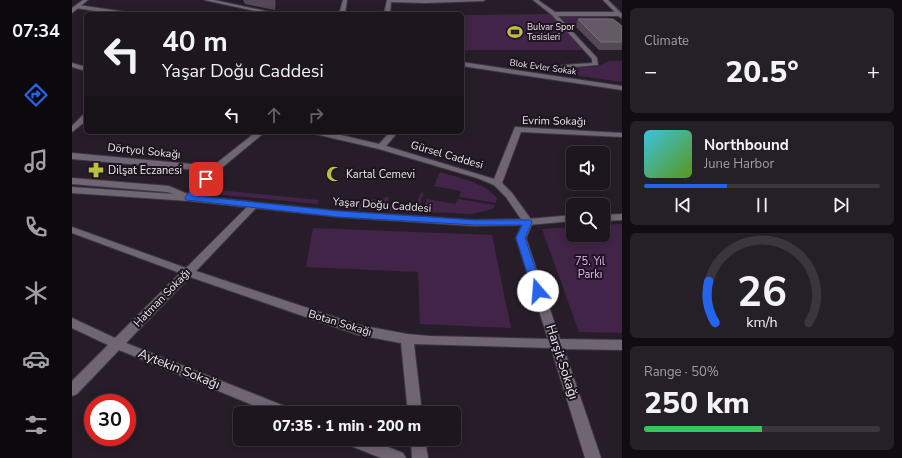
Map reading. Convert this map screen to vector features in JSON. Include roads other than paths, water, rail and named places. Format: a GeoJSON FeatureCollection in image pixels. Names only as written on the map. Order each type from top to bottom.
{"type":"FeatureCollection","features":[{"type":"Feature","properties":{"kind":"street"},"geometry":{"type":"LineString","coordinates":[[72,12],[86,0]]}},
{"type":"Feature","properties":{"kind":"street"},"geometry":{"type":"LineString","coordinates":[[206,0],[266,12]]}},
{"type":"Feature","properties":{"kind":"street"},"geometry":{"type":"LineString","coordinates":[[342,12],[345,0]]}},
{"type":"Feature","properties":{"kind":"street"},"geometry":{"type":"LineString","coordinates":[[387,12],[389,0],[433,2],[483,0]]}},
{"type":"Feature","properties":{"kind":"street"},"geometry":{"type":"LineString","coordinates":[[535,0],[554,14],[596,59],[596,64],[593,65],[562,67]]}},
{"type":"Feature","properties":{"kind":"street"},"geometry":{"type":"LineString","coordinates":[[605,0],[620,16]]}},
{"type":"Feature","properties":{"kind":"street"},"geometry":{"type":"LineString","coordinates":[[78,7],[112,12]]}},
{"type":"Feature","properties":{"kind":"street"},"geometry":{"type":"LineString","coordinates":[[554,14],[620,16]]}},
{"type":"Feature","properties":{"kind":"street","name":"Blok Evler Sokak"},"geometry":{"type":"LineString","coordinates":[[464,64],[622,88]]}},
{"type":"Feature","properties":{"kind":"street"},"geometry":{"type":"LineString","coordinates":[[72,65],[84,68]]}},
{"type":"Feature","properties":{"kind":"street"},"geometry":{"type":"LineString","coordinates":[[72,130],[84,119]]}},
{"type":"Feature","properties":{"kind":"street","name":"Evrim Sokağı"},"geometry":{"type":"LineString","coordinates":[[497,183],[518,129],[622,135]]}},
{"type":"Feature","properties":{"kind":"street"},"geometry":{"type":"LineString","coordinates":[[189,198],[215,169],[259,134]]}},
{"type":"Feature","properties":{"kind":"street","name":"Gürsel Caddesi"},"geometry":{"type":"LineString","coordinates":[[326,134],[381,147],[480,176],[497,183],[509,195],[528,222]]}},
{"type":"Feature","properties":{"kind":"street"},"geometry":{"type":"LineString","coordinates":[[381,147],[392,134]]}},
{"type":"Feature","properties":{"kind":"street","name":"Dörtyol Sokağı"},"geometry":{"type":"LineString","coordinates":[[72,156],[215,169]]}},
{"type":"Feature","properties":{"kind":"street","name":"Yaşar Doğu Caddesi"},"geometry":{"type":"LineString","coordinates":[[72,181],[169,189],[189,198]]}},
{"type":"Feature","properties":{"kind":"street","name":"Yaşar Doğu Caddesi"},"geometry":{"type":"LineString","coordinates":[[72,190],[189,198],[338,214],[475,223],[528,222],[566,219]]}},
{"type":"Feature","properties":{"kind":"street","name":"Hatman Sokağı"},"geometry":{"type":"LineString","coordinates":[[72,390],[253,206]]}},
{"type":"Feature","properties":{"kind":"street"},"geometry":{"type":"LineString","coordinates":[[610,218],[622,217]]}},
{"type":"Feature","properties":{"kind":"street","name":"Harşit Sokağı"},"geometry":{"type":"LineString","coordinates":[[528,222],[521,238],[593,458]]}},
{"type":"Feature","properties":{"kind":"street","name":"Botan Sokağı"},"geometry":{"type":"LineString","coordinates":[[72,230],[187,272],[358,330],[407,339],[622,345]]}},
{"type":"Feature","properties":{"kind":"street","name":"Aytekin Sokağı"},"geometry":{"type":"LineString","coordinates":[[72,323],[117,344],[270,406]]}},
{"type":"Feature","properties":{"kind":"street"},"geometry":{"type":"LineString","coordinates":[[407,339],[414,406]]}},
{"type":"Feature","properties":{"kind":"street"},"geometry":{"type":"LineString","coordinates":[[368,446],[398,458]]}},
{"type":"Feature","properties":{"kind":"street"},"geometry":{"type":"LineString","coordinates":[[419,446],[420,458]]}},
{"type":"Feature","properties":{"kind":"place","name":"Bulvar Spor Tesisleri"},"geometry":{"type":"Point","coordinates":[515,32]}},
{"type":"Feature","properties":{"kind":"place","name":"Dilşat Eczanesi"},"geometry":{"type":"Point","coordinates":[96,170]}},
{"type":"Feature","properties":{"kind":"place","name":"Kartal Cemevi"},"geometry":{"type":"Point","coordinates":[334,174]}},
{"type":"Feature","properties":{"kind":"park label","name":"75. Yıl Parkı"},"geometry":{"type":"Point","coordinates":[590,267]}}]}
